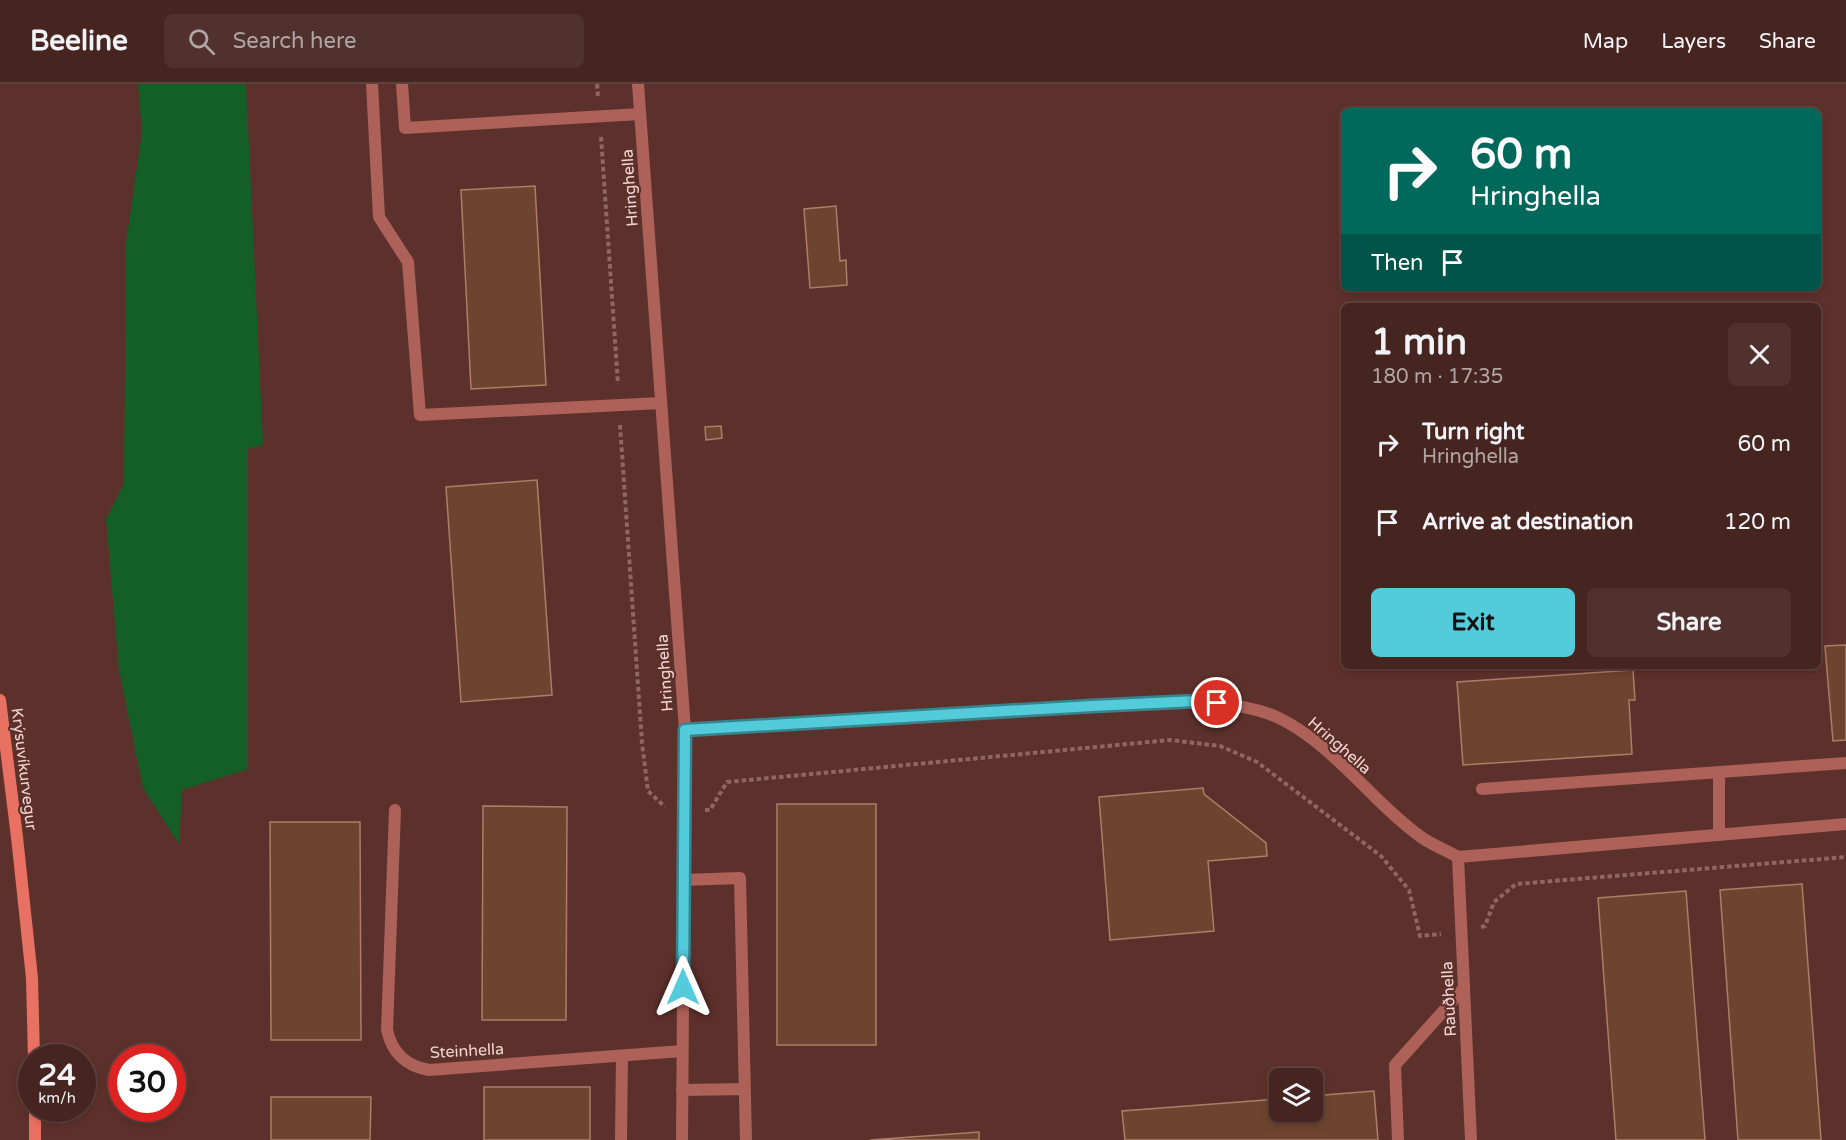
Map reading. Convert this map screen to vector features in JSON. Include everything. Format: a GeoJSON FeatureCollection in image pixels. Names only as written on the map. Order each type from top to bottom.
{"type":"FeatureCollection","features":[{"type":"Feature","properties":{"kind":"main road","name":"Krýsuvíkurvegur"},"geometry":{"type":"LineString","coordinates":[[0,700],[32,978],[34,1044]]}},
{"type":"Feature","properties":{"kind":"main road"},"geometry":{"type":"LineString","coordinates":[[35,1122],[35,1140]]}},
{"type":"Feature","properties":{"kind":"street"},"geometry":{"type":"LineString","coordinates":[[372,84],[379,217],[408,262],[420,415],[661,403]]}},
{"type":"Feature","properties":{"kind":"street"},"geometry":{"type":"LineString","coordinates":[[402,84],[405,128],[640,114]]}},
{"type":"Feature","properties":{"kind":"street","name":"Hringhella"},"geometry":{"type":"LineString","coordinates":[[638,84],[685,730],[1196,701],[1239,705],[1280,718],[1311,738],[1423,839],[1458,856]]}},
{"type":"Feature","properties":{"kind":"street"},"geometry":{"type":"LineString","coordinates":[[682,1140],[685,730]]}},
{"type":"Feature","properties":{"kind":"street"},"geometry":{"type":"LineString","coordinates":[[1482,789],[1846,763]]}},
{"type":"Feature","properties":{"kind":"street"},"geometry":{"type":"LineString","coordinates":[[1719,772],[1719,835]]}},
{"type":"Feature","properties":{"kind":"street","name":"Steinhella"},"geometry":{"type":"LineString","coordinates":[[395,810],[387,1030],[393,1049],[399,1057],[418,1068],[429,1070],[682,1051]]}},
{"type":"Feature","properties":{"kind":"street"},"geometry":{"type":"LineString","coordinates":[[1458,856],[1846,824]]}},
{"type":"Feature","properties":{"kind":"street","name":"Rauðhella"},"geometry":{"type":"LineString","coordinates":[[1458,856],[1471,1140]]}},
{"type":"Feature","properties":{"kind":"street"},"geometry":{"type":"LineString","coordinates":[[683,880],[740,878],[746,1140]]}},
{"type":"Feature","properties":{"kind":"street"},"geometry":{"type":"LineString","coordinates":[[1398,1140],[1395,1065],[1464,988]]}},
{"type":"Feature","properties":{"kind":"street"},"geometry":{"type":"LineString","coordinates":[[621,1140],[622,1056]]}},
{"type":"Feature","properties":{"kind":"street"},"geometry":{"type":"LineString","coordinates":[[682,1090],[745,1089]]}},
{"type":"Feature","properties":{"kind":"path"},"geometry":{"type":"LineString","coordinates":[[642,743],[648,791],[663,806],[684,811],[710,810],[727,782],[1170,740],[1220,746],[1257,762],[1380,856],[1409,890],[1420,936],[1485,926],[1494,902],[1516,884],[1846,857]]}},
{"type":"Feature","properties":{"kind":"green space"},"geometry":{"type":"Polygon","coordinates":[[[138,84],[246,84],[263,445],[248,449],[248,769],[182,790],[179,844],[143,788],[119,670],[106,519],[124,484],[126,243],[142,132],[138,84]]]}},
{"type":"Feature","properties":{"kind":"building"},"geometry":{"type":"Polygon","coordinates":[[[535,186],[546,385],[471,389],[461,190],[535,186]]]}},
{"type":"Feature","properties":{"kind":"building"},"geometry":{"type":"Polygon","coordinates":[[[836,206],[840,261],[846,260],[847,285],[810,288],[804,209],[836,206]]]}},
{"type":"Feature","properties":{"kind":"building"},"geometry":{"type":"Polygon","coordinates":[[[721,426],[722,438],[706,440],[705,427],[721,426]]]}},
{"type":"Feature","properties":{"kind":"building"},"geometry":{"type":"Polygon","coordinates":[[[537,480],[552,695],[461,702],[446,487],[537,480]]]}},
{"type":"Feature","properties":{"kind":"building"},"geometry":{"type":"Polygon","coordinates":[[[1846,645],[1846,740],[1833,741],[1825,646],[1846,645]]]}},
{"type":"Feature","properties":{"kind":"building"},"geometry":{"type":"Polygon","coordinates":[[[1633,670],[1635,700],[1629,700],[1632,754],[1463,765],[1457,682],[1633,670]]]}},
{"type":"Feature","properties":{"kind":"building"},"geometry":{"type":"Polygon","coordinates":[[[1203,788],[1204,794],[1266,843],[1267,856],[1208,861],[1214,931],[1110,940],[1099,797],[1203,788]]]}},
{"type":"Feature","properties":{"kind":"building"},"geometry":{"type":"Polygon","coordinates":[[[777,804],[876,804],[876,1045],[777,1045],[777,804]]]}},
{"type":"Feature","properties":{"kind":"building"},"geometry":{"type":"Polygon","coordinates":[[[483,806],[567,807],[566,1020],[482,1020],[483,806]]]}},
{"type":"Feature","properties":{"kind":"building"},"geometry":{"type":"Polygon","coordinates":[[[270,822],[360,822],[361,1040],[271,1040],[270,822]]]}},
{"type":"Feature","properties":{"kind":"building"},"geometry":{"type":"Polygon","coordinates":[[[1802,884],[1821,1140],[1738,1140],[1720,890],[1802,884]]]}},
{"type":"Feature","properties":{"kind":"building"},"geometry":{"type":"Polygon","coordinates":[[[1686,891],[1705,1140],[1616,1140],[1598,898],[1686,891]]]}},
{"type":"Feature","properties":{"kind":"building"},"geometry":{"type":"Polygon","coordinates":[[[484,1087],[590,1087],[590,1140],[484,1140],[484,1087]]]}},
{"type":"Feature","properties":{"kind":"building"},"geometry":{"type":"Polygon","coordinates":[[[1374,1091],[1378,1140],[1125,1140],[1122,1111],[1269,1100],[1269,1122],[1323,1122],[1323,1095],[1374,1091]]]}},
{"type":"Feature","properties":{"kind":"building"},"geometry":{"type":"Polygon","coordinates":[[[271,1097],[371,1097],[370,1140],[271,1140],[271,1097]]]}},
{"type":"Feature","properties":{"kind":"building"},"geometry":{"type":"Polygon","coordinates":[[[979,1132],[979,1140],[870,1140],[979,1132]]]}},
{"type":"Feature","properties":{"kind":"route"},"geometry":{"type":"LineString","coordinates":[[683,987],[685,730],[1092,706],[1196,701],[1217,703]]}}]}
